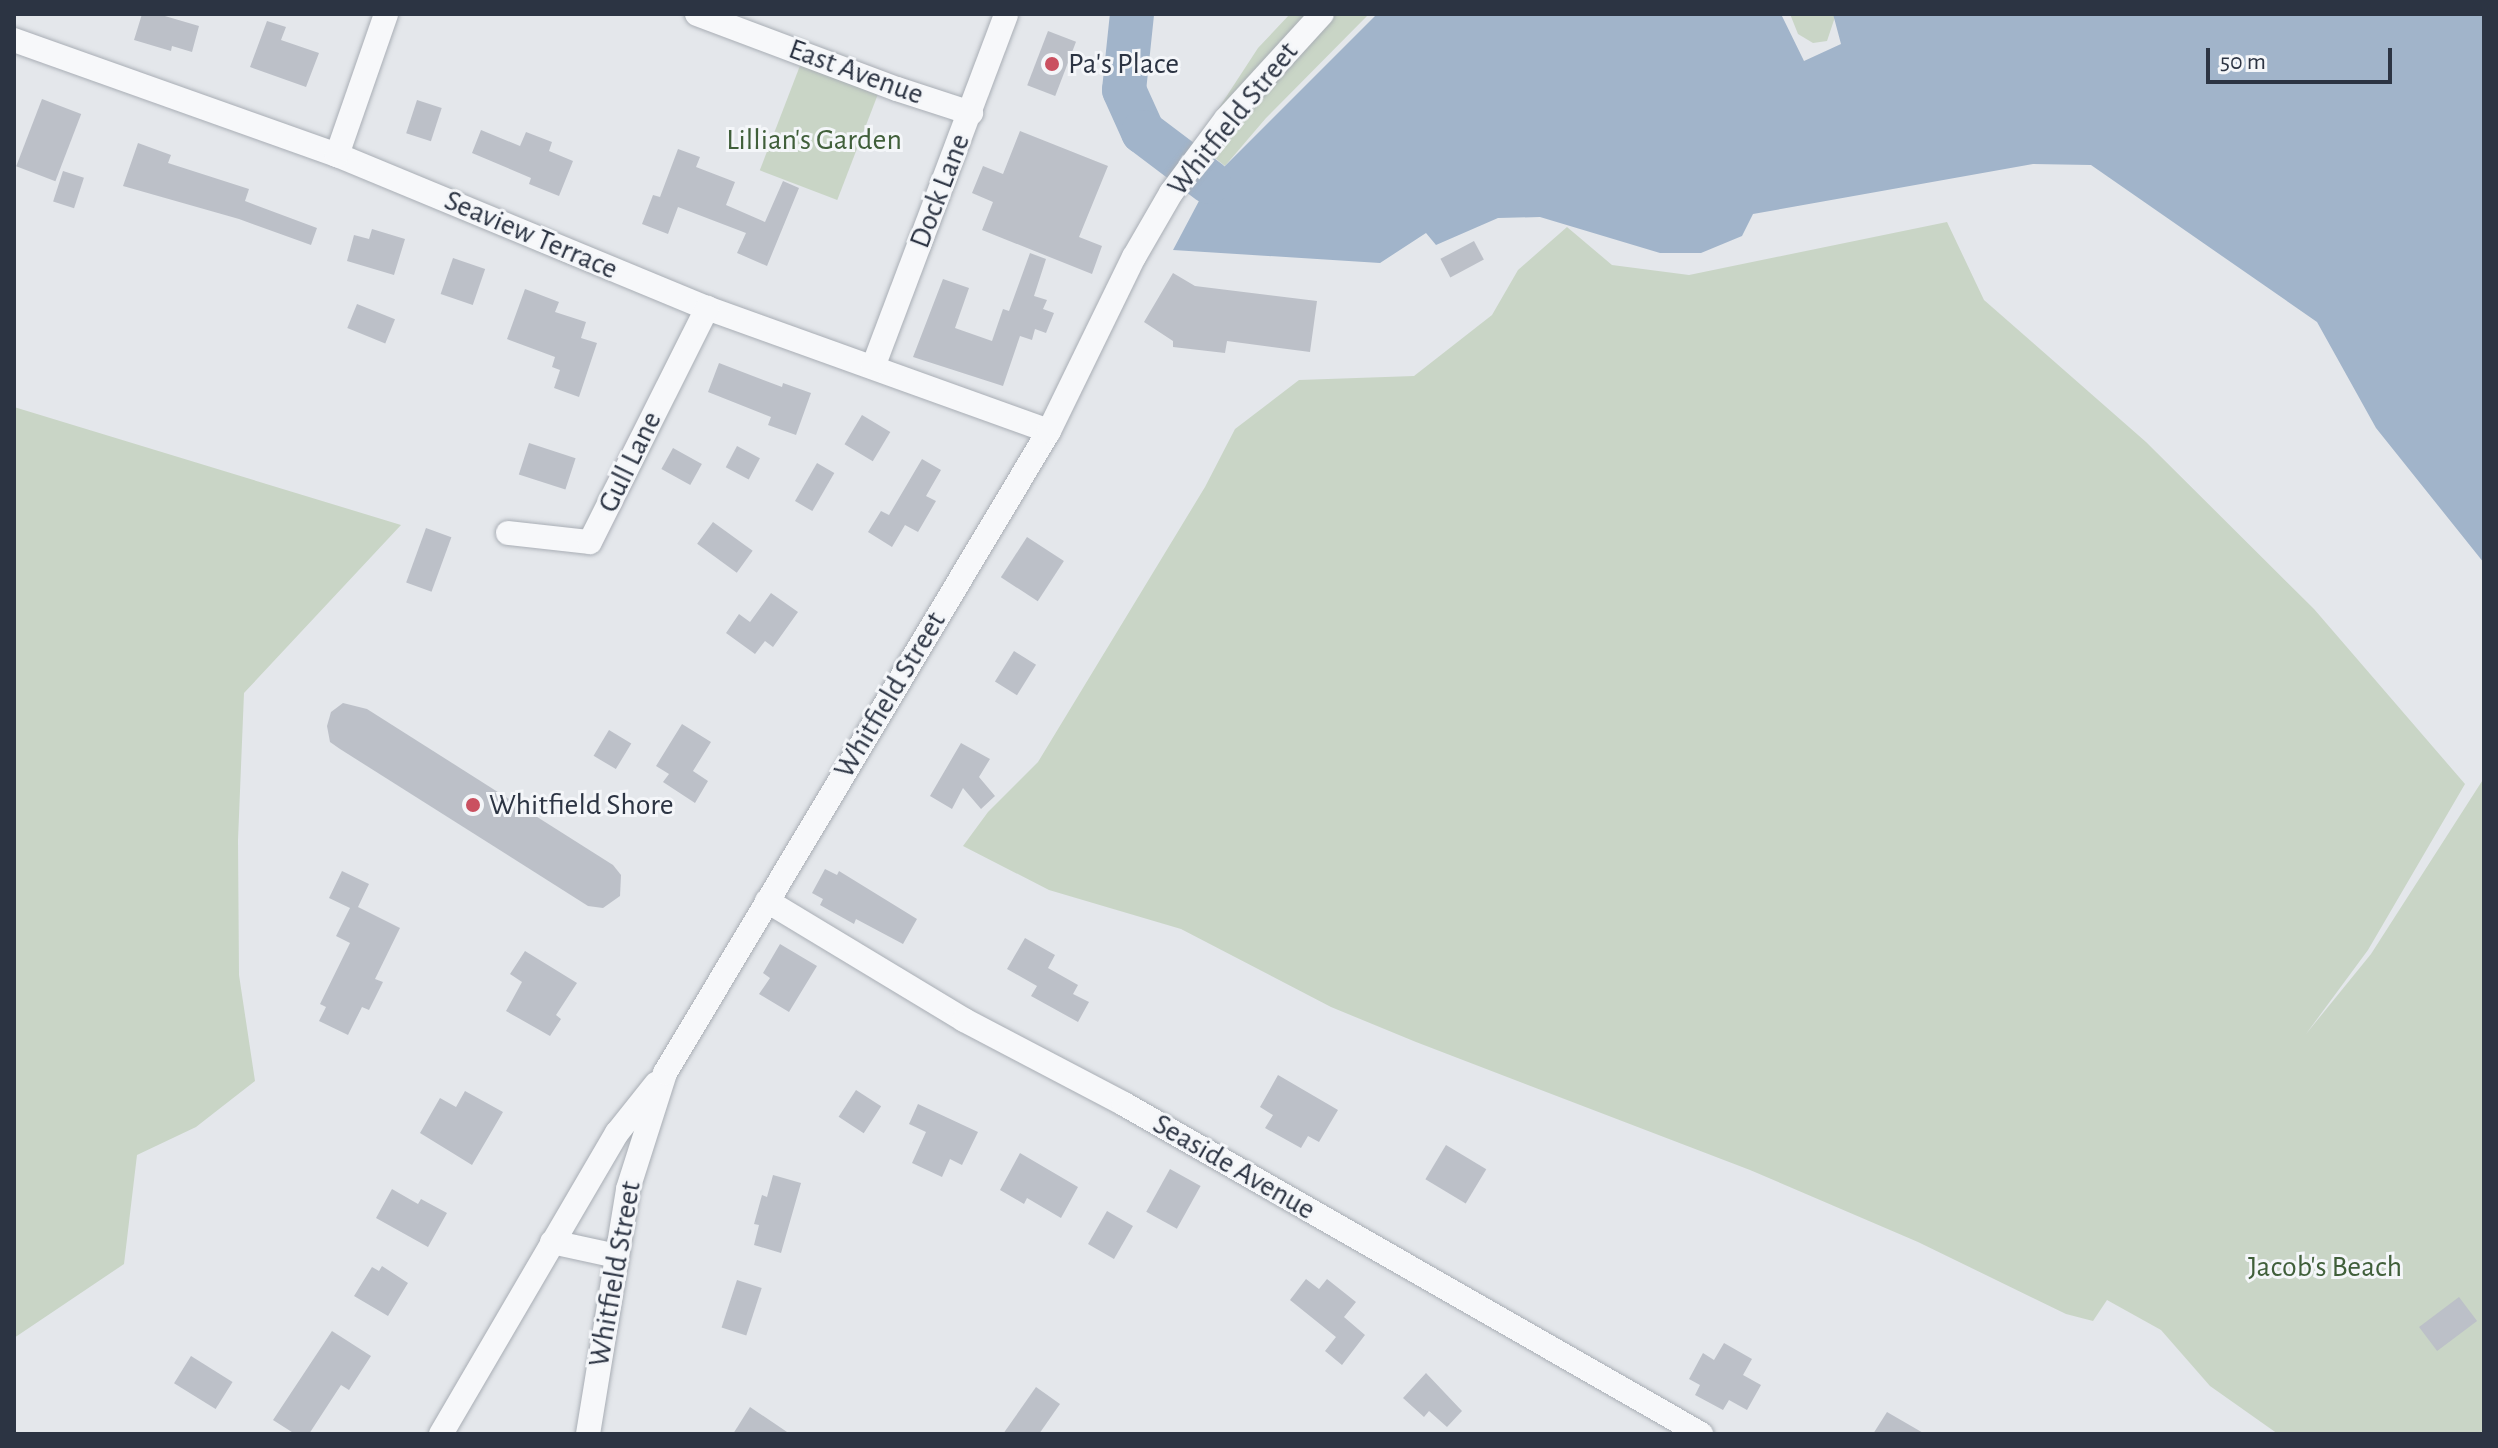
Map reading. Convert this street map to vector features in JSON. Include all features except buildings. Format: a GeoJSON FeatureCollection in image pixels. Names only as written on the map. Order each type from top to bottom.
{"type":"FeatureCollection","features":[{"type":"Feature","properties":{"kind":"street"},"geometry":{"type":"LineString","coordinates":[[337,155],[386,14]]}},
{"type":"Feature","properties":{"kind":"street","name":"East Avenue"},"geometry":{"type":"LineString","coordinates":[[697,14],[897,89],[971,113]]}},
{"type":"Feature","properties":{"kind":"street","name":"Whitfield Street"},"geometry":{"type":"LineString","coordinates":[[588,1434],[628,1189],[665,1073],[1049,431],[1134,257],[1171,193],[1244,97],[1322,14]]}},
{"type":"Feature","properties":{"kind":"street","name":"Dock Lane"},"geometry":{"type":"LineString","coordinates":[[873,367],[1006,15]]}},
{"type":"Feature","properties":{"kind":"street","name":"Seaview Terrace"},"geometry":{"type":"LineString","coordinates":[[14,40],[337,155],[707,308],[1049,431]]}},
{"type":"Feature","properties":{"kind":"street","name":"Gull Lane"},"geometry":{"type":"LineString","coordinates":[[508,533],[590,542],[707,308]]}},
{"type":"Feature","properties":{"kind":"street","name":"Seaside Avenue"},"geometry":{"type":"LineString","coordinates":[[767,901],[964,1020],[1137,1112],[1701,1434]]}},
{"type":"Feature","properties":{"kind":"street"},"geometry":{"type":"LineString","coordinates":[[441,1434],[617,1133],[665,1073]]}},
{"type":"Feature","properties":{"kind":"street"},"geometry":{"type":"LineString","coordinates":[[552,1242],[616,1256]]}},
{"type":"Feature","properties":{"kind":"green space"},"geometry":{"type":"Polygon","coordinates":[[[1290,14],[1369,14],[1266,118],[1225,166],[1196,143],[1258,48],[1290,14]]]}},
{"type":"Feature","properties":{"kind":"green space"},"geometry":{"type":"Polygon","coordinates":[[[1790,14],[1836,14],[1827,41],[1813,43],[1798,34],[1790,14]]]}},
{"type":"Feature","properties":{"kind":"green space","name":"Lillian's Garden"},"geometry":{"type":"Polygon","coordinates":[[[801,63],[878,93],[837,200],[760,170],[801,63]]]}},
{"type":"Feature","properties":{"kind":"green space","name":"Jacob's Beach"},"geometry":{"type":"Polygon","coordinates":[[[1947,222],[1984,300],[2146,442],[2314,609],[2465,784],[2368,950],[2306,1034],[2371,954],[2484,778],[2484,1434],[2278,1434],[2210,1386],[2161,1330],[2107,1300],[2093,1321],[2066,1314],[1918,1242],[1750,1170],[1416,1042],[1331,1007],[1181,929],[1049,890],[963,846],[988,812],[1038,762],[1205,487],[1235,429],[1299,380],[1414,376],[1492,315],[1518,270],[1567,227],[1612,265],[1689,275],[1947,222]]]}},
{"type":"Feature","properties":{"kind":"green space"},"geometry":{"type":"Polygon","coordinates":[[[14,407],[401,525],[244,693],[238,840],[239,975],[255,1081],[196,1127],[137,1155],[124,1264],[14,1338],[14,407]]]}},
{"type":"Feature","properties":{"kind":"water"},"geometry":{"type":"Polygon","coordinates":[[[1377,14],[1781,14],[1804,61],[1841,44],[1833,14],[2484,14],[2484,563],[2376,428],[2317,322],[2091,165],[2033,164],[1753,214],[1742,236],[1701,253],[1660,253],[1540,217],[1498,218],[1436,245],[1426,233],[1380,263],[1173,250],[1209,182],[1377,14]]]}},
{"type":"Feature","properties":{"kind":"waterway"},"geometry":{"type":"LineString","coordinates":[[1132,14],[1124,90],[1143,132],[1209,182]]}},
{"type":"Feature","properties":{"kind":"place","name":"Pa's Place"},"geometry":{"type":"Point","coordinates":[1052,64]}},
{"type":"Feature","properties":{"kind":"place","name":"Whitfield Shore"},"geometry":{"type":"Point","coordinates":[473,805]}}]}
